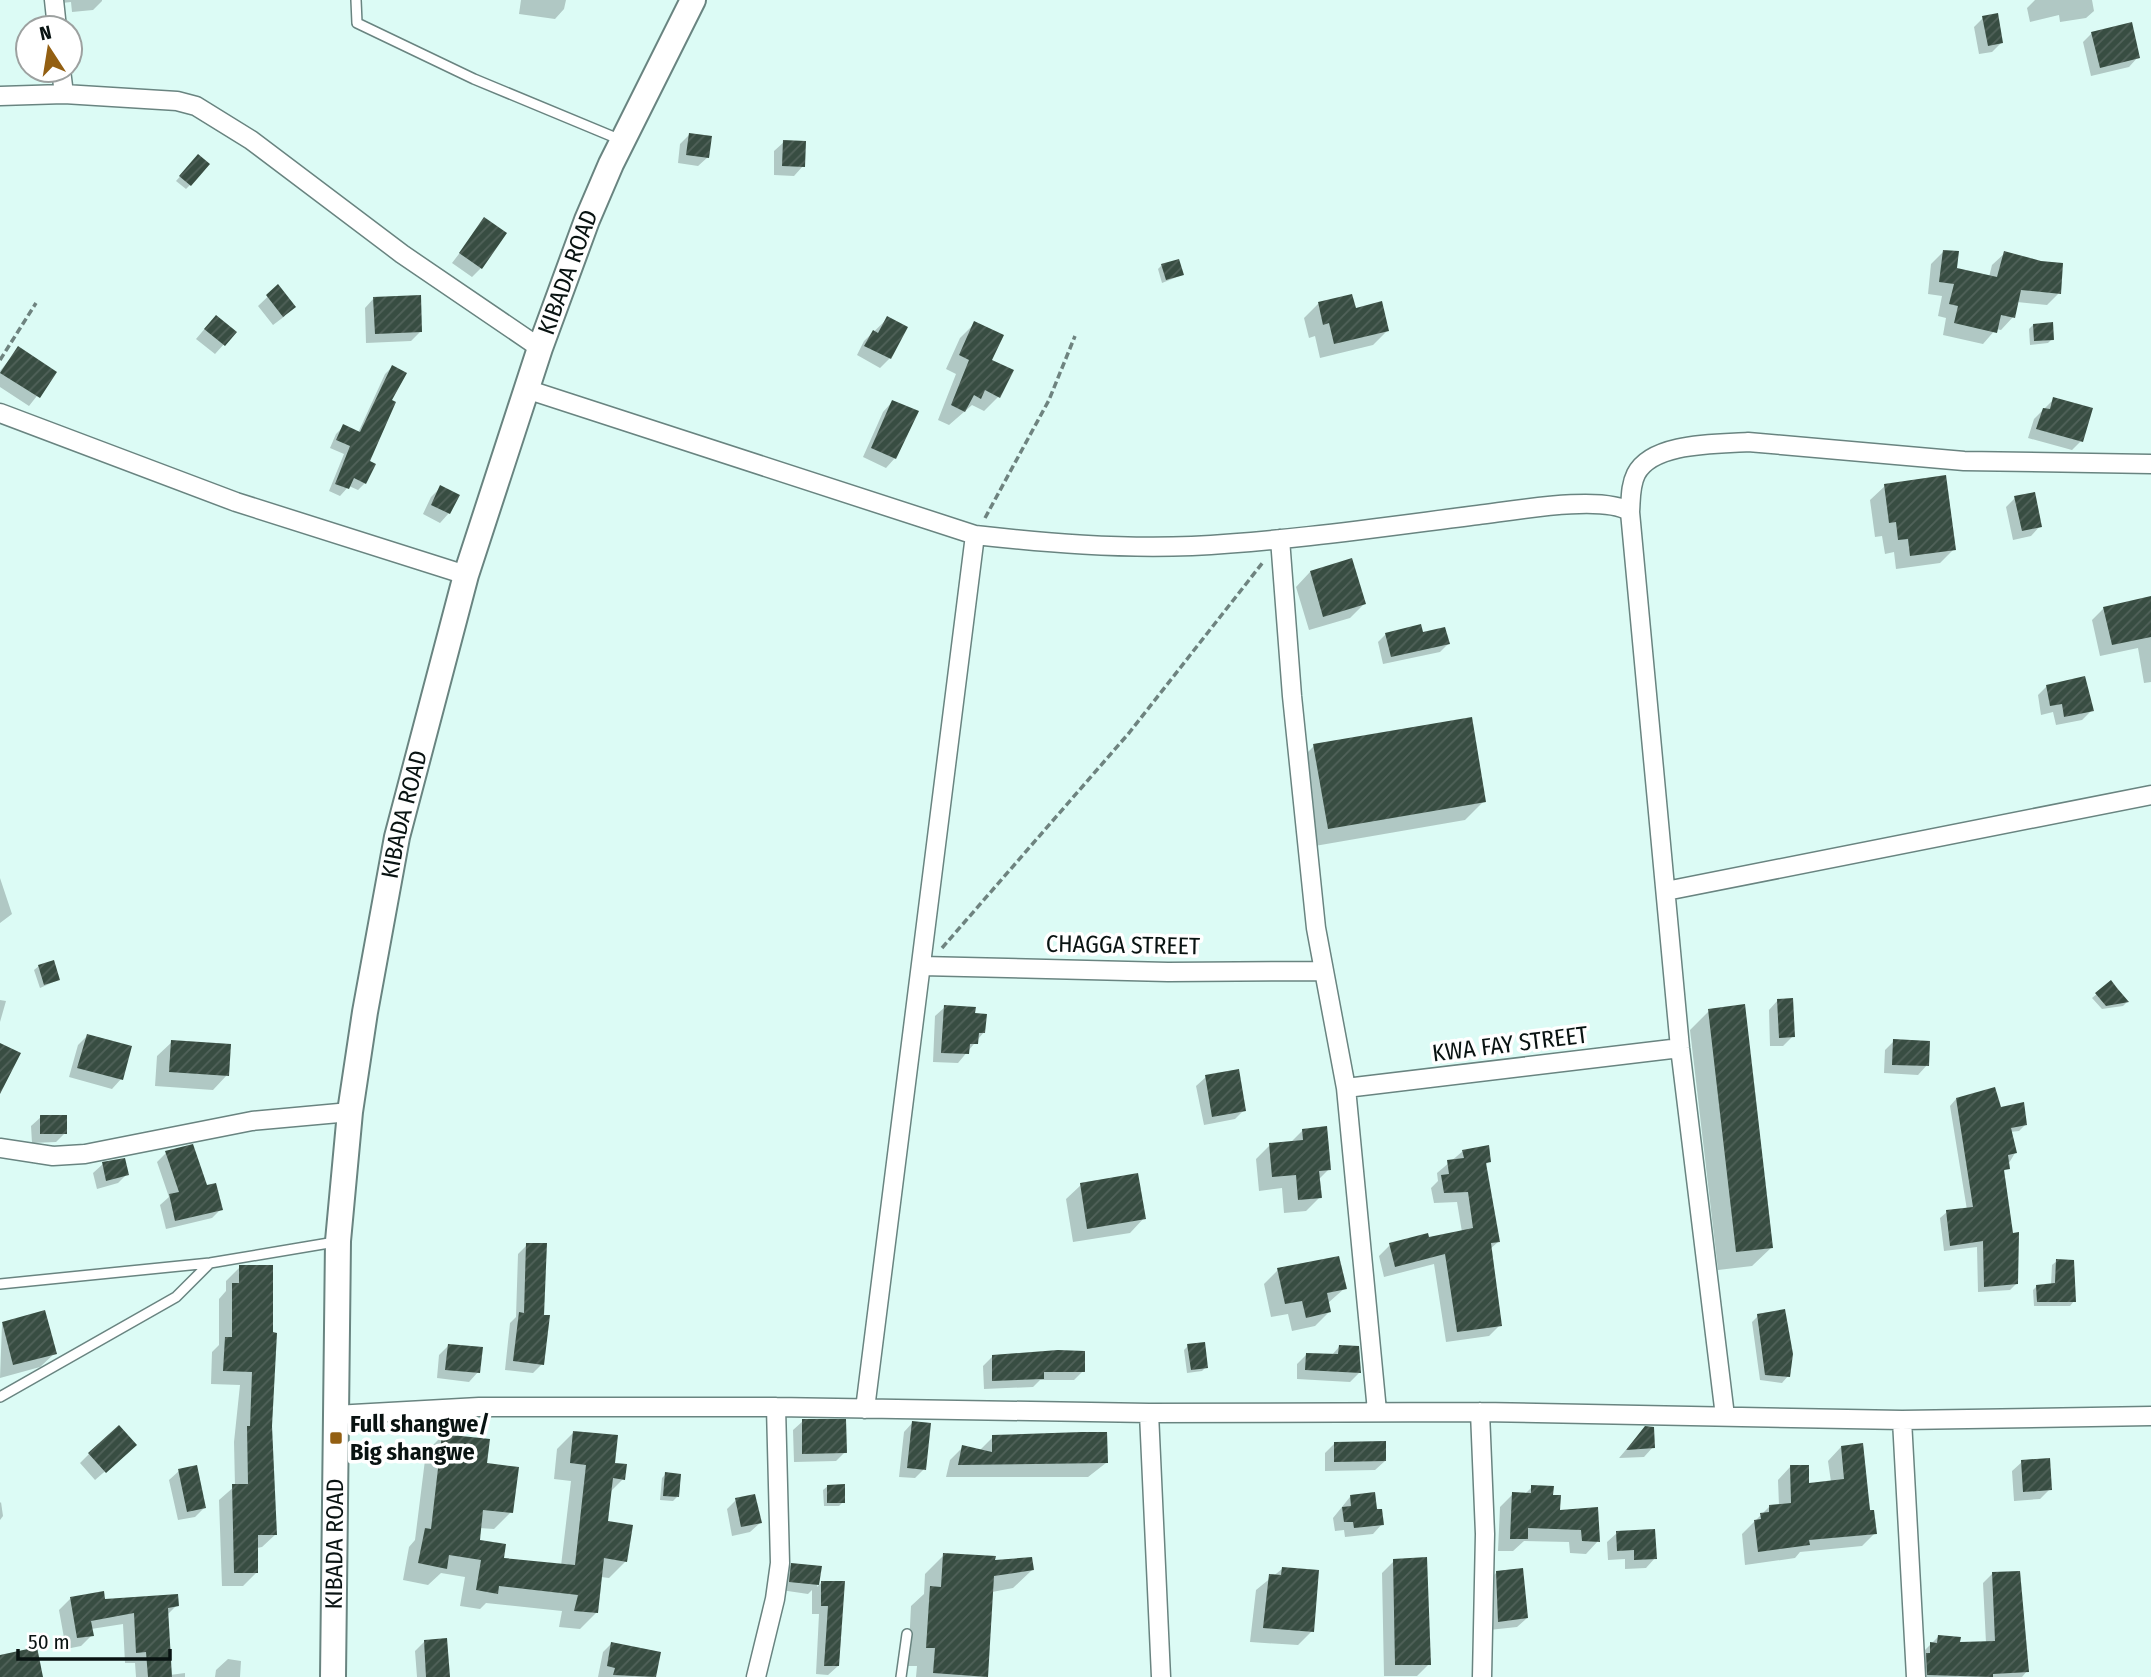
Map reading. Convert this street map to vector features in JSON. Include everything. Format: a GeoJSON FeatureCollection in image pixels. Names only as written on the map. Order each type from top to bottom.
{"type":"FeatureCollection","features":[{"type":"Feature","properties":{"kind":"main road","name":"KIBADA ROAD"},"geometry":{"type":"LineString","coordinates":[[333,1677],[338,1241],[350,1112],[377,936],[397,837],[466,575],[540,348],[587,220],[622,141],[693,0]]}},
{"type":"Feature","properties":{"kind":"street"},"geometry":{"type":"LineString","coordinates":[[63,84],[64,94]]}},
{"type":"Feature","properties":{"kind":"street"},"geometry":{"type":"LineString","coordinates":[[0,96],[64,94],[177,101],[206,111],[251,140],[402,254],[540,348]]}},
{"type":"Feature","properties":{"kind":"street"},"geometry":{"type":"LineString","coordinates":[[526,389],[975,535],[1050,544],[1191,546],[1280,539],[1548,507],[1608,504],[1630,512]]}},
{"type":"Feature","properties":{"kind":"street"},"geometry":{"type":"LineString","coordinates":[[0,413],[236,502],[466,575]]}},
{"type":"Feature","properties":{"kind":"street"},"geometry":{"type":"LineString","coordinates":[[1725,1416],[1680,1048],[1630,512],[1632,486],[1637,471],[1653,458],[1673,449],[1748,442],[1964,461],[2151,464]]}},
{"type":"Feature","properties":{"kind":"street"},"geometry":{"type":"LineString","coordinates":[[865,1409],[975,535]]}},
{"type":"Feature","properties":{"kind":"street"},"geometry":{"type":"LineString","coordinates":[[1280,539],[1292,696],[1324,971],[1346,1088],[1377,1411]]}},
{"type":"Feature","properties":{"kind":"street"},"geometry":{"type":"LineString","coordinates":[[1666,891],[2151,795]]}},
{"type":"Feature","properties":{"kind":"street","name":"CHAGGA STREET"},"geometry":{"type":"LineString","coordinates":[[922,966],[1168,972],[1324,971]]}},
{"type":"Feature","properties":{"kind":"street","name":"KWA FAY STREET"},"geometry":{"type":"LineString","coordinates":[[1346,1088],[1680,1048]]}},
{"type":"Feature","properties":{"kind":"street"},"geometry":{"type":"LineString","coordinates":[[0,1148],[53,1157],[85,1154],[252,1121],[350,1112]]}},
{"type":"Feature","properties":{"kind":"street"},"geometry":{"type":"LineString","coordinates":[[756,1677],[775,1600],[780,1563],[776,1406]]}},
{"type":"Feature","properties":{"kind":"street"},"geometry":{"type":"LineString","coordinates":[[335,1415],[479,1407],[776,1406],[1149,1413],[1480,1412],[1902,1420],[2151,1416]]}},
{"type":"Feature","properties":{"kind":"street"},"geometry":{"type":"LineString","coordinates":[[1480,1412],[1485,1534],[1482,1677]]}},
{"type":"Feature","properties":{"kind":"street"},"geometry":{"type":"LineString","coordinates":[[1149,1413],[1161,1677]]}},
{"type":"Feature","properties":{"kind":"street"},"geometry":{"type":"LineString","coordinates":[[1902,1420],[1916,1677]]}},
{"type":"Feature","properties":{"kind":"lane"},"geometry":{"type":"LineString","coordinates":[[356,0],[357,23],[474,79],[622,141]]}},
{"type":"Feature","properties":{"kind":"lane"},"geometry":{"type":"LineString","coordinates":[[0,1284],[210,1262],[338,1241]]}},
{"type":"Feature","properties":{"kind":"lane"},"geometry":{"type":"LineString","coordinates":[[0,1397],[176,1297],[210,1262]]}},
{"type":"Feature","properties":{"kind":"lane"},"geometry":{"type":"LineString","coordinates":[[901,1677],[907,1634]]}},
{"type":"Feature","properties":{"kind":"path"},"geometry":{"type":"LineString","coordinates":[[0,360],[36,303]]}},
{"type":"Feature","properties":{"kind":"path"},"geometry":{"type":"LineString","coordinates":[[975,535],[1049,400],[1075,336]]}},
{"type":"Feature","properties":{"kind":"path"},"geometry":{"type":"LineString","coordinates":[[922,966],[947,943],[1129,733],[1241,594],[1280,539]]}},
{"type":"Feature","properties":{"kind":"building"},"geometry":{"type":"Polygon","coordinates":[[[1998,13],[2003,43],[1988,46],[1982,16],[1998,13]]]}},
{"type":"Feature","properties":{"kind":"building"},"geometry":{"type":"Polygon","coordinates":[[[2132,22],[2140,58],[2100,68],[2091,32],[2132,22]]]}},
{"type":"Feature","properties":{"kind":"building"},"geometry":{"type":"Polygon","coordinates":[[[689,133],[712,136],[709,158],[686,155],[689,133]]]}},
{"type":"Feature","properties":{"kind":"building"},"geometry":{"type":"Polygon","coordinates":[[[783,140],[806,141],[805,167],[782,166],[783,140]]]}},
{"type":"Feature","properties":{"kind":"building"},"geometry":{"type":"Polygon","coordinates":[[[198,154],[210,164],[191,186],[179,176],[198,154]]]}},
{"type":"Feature","properties":{"kind":"building"},"geometry":{"type":"Polygon","coordinates":[[[484,217],[507,233],[482,269],[459,253],[484,217]]]}},
{"type":"Feature","properties":{"kind":"building"},"geometry":{"type":"Polygon","coordinates":[[[1943,250],[1959,251],[1957,268],[1997,277],[2004,251],[2041,261],[2063,263],[2061,294],[2021,290],[2015,318],[2001,315],[1997,333],[1954,323],[1958,306],[1949,304],[1954,284],[1939,282],[1943,250]]]}},
{"type":"Feature","properties":{"kind":"building"},"geometry":{"type":"Polygon","coordinates":[[[1179,259],[1184,275],[1166,280],[1161,264],[1179,259]]]}},
{"type":"Feature","properties":{"kind":"building"},"geometry":{"type":"Polygon","coordinates":[[[278,284],[296,307],[283,317],[266,295],[278,284]]]}},
{"type":"Feature","properties":{"kind":"building"},"geometry":{"type":"Polygon","coordinates":[[[1352,294],[1356,308],[1382,301],[1389,331],[1334,344],[1329,323],[1323,325],[1318,302],[1352,294]]]}},
{"type":"Feature","properties":{"kind":"building"},"geometry":{"type":"Polygon","coordinates":[[[421,295],[422,332],[375,334],[373,297],[421,295]]]}},
{"type":"Feature","properties":{"kind":"building"},"geometry":{"type":"Polygon","coordinates":[[[216,315],[237,332],[225,346],[204,329],[216,315]]]}},
{"type":"Feature","properties":{"kind":"building"},"geometry":{"type":"Polygon","coordinates":[[[887,316],[908,327],[891,359],[864,346],[873,330],[878,333],[887,316]]]}},
{"type":"Feature","properties":{"kind":"building"},"geometry":{"type":"Polygon","coordinates":[[[974,321],[1004,335],[992,360],[1014,370],[1000,398],[985,390],[981,399],[974,395],[965,412],[951,405],[969,360],[959,355],[974,321]]]}},
{"type":"Feature","properties":{"kind":"building"},"geometry":{"type":"Polygon","coordinates":[[[2053,322],[2054,340],[2034,341],[2033,324],[2053,322]]]}},
{"type":"Feature","properties":{"kind":"building"},"geometry":{"type":"Polygon","coordinates":[[[18,346],[57,372],[40,398],[0,373],[18,346]]]}},
{"type":"Feature","properties":{"kind":"building"},"geometry":{"type":"Polygon","coordinates":[[[392,365],[407,373],[392,400],[396,402],[370,461],[376,464],[366,484],[354,478],[349,489],[335,484],[350,446],[336,440],[343,424],[360,432],[392,365]]]}},
{"type":"Feature","properties":{"kind":"building"},"geometry":{"type":"Polygon","coordinates":[[[2053,397],[2093,408],[2083,442],[2036,429],[2043,408],[2050,409],[2053,397]]]}},
{"type":"Feature","properties":{"kind":"building"},"geometry":{"type":"Polygon","coordinates":[[[892,400],[919,411],[896,459],[871,448],[892,400]]]}},
{"type":"Feature","properties":{"kind":"building"},"geometry":{"type":"Polygon","coordinates":[[[1946,475],[1956,550],[1910,556],[1908,539],[1898,540],[1896,522],[1889,523],[1884,484],[1946,475]]]}},
{"type":"Feature","properties":{"kind":"building"},"geometry":{"type":"Polygon","coordinates":[[[440,485],[460,495],[450,514],[431,505],[440,485]]]}},
{"type":"Feature","properties":{"kind":"building"},"geometry":{"type":"Polygon","coordinates":[[[2035,492],[2042,527],[2022,531],[2014,496],[2035,492]]]}},
{"type":"Feature","properties":{"kind":"building"},"geometry":{"type":"Polygon","coordinates":[[[1352,558],[1366,604],[1323,617],[1310,571],[1352,558]]]}},
{"type":"Feature","properties":{"kind":"building"},"geometry":{"type":"Polygon","coordinates":[[[2151,596],[2151,637],[2112,645],[2103,607],[2151,596]]]}},
{"type":"Feature","properties":{"kind":"building"},"geometry":{"type":"Polygon","coordinates":[[[1421,624],[1423,632],[1445,627],[1450,644],[1391,657],[1385,633],[1421,624]]]}},
{"type":"Feature","properties":{"kind":"building"},"geometry":{"type":"Polygon","coordinates":[[[2085,676],[2094,711],[2064,717],[2062,704],[2050,706],[2046,685],[2085,676]]]}},
{"type":"Feature","properties":{"kind":"building"},"geometry":{"type":"Polygon","coordinates":[[[1472,717],[1486,802],[1328,829],[1313,744],[1472,717]]]}},
{"type":"Feature","properties":{"kind":"building"},"geometry":{"type":"Polygon","coordinates":[[[54,960],[60,980],[44,985],[38,965],[54,960]]]}},
{"type":"Feature","properties":{"kind":"building"},"geometry":{"type":"Polygon","coordinates":[[[2111,980],[2129,1002],[2106,1006],[2095,993],[2111,980]]]}},
{"type":"Feature","properties":{"kind":"building"},"geometry":{"type":"Polygon","coordinates":[[[1793,998],[1795,1037],[1779,1038],[1777,999],[1793,998]]]}},
{"type":"Feature","properties":{"kind":"building"},"geometry":{"type":"Polygon","coordinates":[[[1745,1004],[1773,1248],[1736,1252],[1708,1009],[1745,1004]]]}},
{"type":"Feature","properties":{"kind":"building"},"geometry":{"type":"Polygon","coordinates":[[[944,1005],[976,1007],[975,1013],[987,1014],[985,1033],[979,1033],[978,1044],[970,1044],[969,1054],[941,1053],[944,1005]]]}},
{"type":"Feature","properties":{"kind":"building"},"geometry":{"type":"Polygon","coordinates":[[[87,1034],[132,1046],[123,1080],[77,1068],[87,1034]]]}},
{"type":"Feature","properties":{"kind":"building"},"geometry":{"type":"Polygon","coordinates":[[[1893,1039],[1930,1041],[1929,1066],[1892,1065],[1893,1039]]]}},
{"type":"Feature","properties":{"kind":"building"},"geometry":{"type":"Polygon","coordinates":[[[171,1040],[231,1044],[229,1076],[169,1072],[171,1040]]]}},
{"type":"Feature","properties":{"kind":"building"},"geometry":{"type":"Polygon","coordinates":[[[0,1043],[21,1053],[0,1094],[0,1043]]]}},
{"type":"Feature","properties":{"kind":"building"},"geometry":{"type":"Polygon","coordinates":[[[1239,1069],[1246,1111],[1212,1117],[1205,1075],[1239,1069]]]}},
{"type":"Feature","properties":{"kind":"building"},"geometry":{"type":"Polygon","coordinates":[[[1995,1087],[2001,1107],[2024,1102],[2027,1125],[2011,1128],[2017,1153],[2008,1155],[2010,1169],[2004,1170],[2013,1233],[2019,1232],[2018,1284],[1984,1287],[1983,1241],[1950,1246],[1946,1210],[1973,1207],[1956,1098],[1995,1087]]]}},
{"type":"Feature","properties":{"kind":"building"},"geometry":{"type":"Polygon","coordinates":[[[40,1115],[67,1115],[67,1134],[40,1134],[40,1115]]]}},
{"type":"Feature","properties":{"kind":"building"},"geometry":{"type":"Polygon","coordinates":[[[1327,1126],[1331,1170],[1319,1171],[1322,1198],[1298,1200],[1296,1175],[1272,1177],[1269,1143],[1303,1140],[1302,1129],[1327,1126]]]}},
{"type":"Feature","properties":{"kind":"building"},"geometry":{"type":"Polygon","coordinates":[[[193,1144],[207,1185],[216,1183],[223,1210],[175,1221],[169,1194],[179,1192],[165,1151],[193,1144]]]}},
{"type":"Feature","properties":{"kind":"building"},"geometry":{"type":"Polygon","coordinates":[[[1489,1145],[1491,1162],[1486,1163],[1500,1242],[1491,1243],[1502,1326],[1457,1332],[1445,1254],[1395,1267],[1389,1243],[1428,1233],[1429,1237],[1473,1228],[1468,1192],[1444,1193],[1441,1175],[1449,1174],[1447,1160],[1464,1158],[1462,1150],[1489,1145]]]}},
{"type":"Feature","properties":{"kind":"building"},"geometry":{"type":"Polygon","coordinates":[[[125,1158],[129,1175],[106,1181],[102,1162],[125,1158]]]}},
{"type":"Feature","properties":{"kind":"building"},"geometry":{"type":"Polygon","coordinates":[[[1138,1173],[1146,1219],[1087,1229],[1080,1183],[1138,1173]]]}},
{"type":"Feature","properties":{"kind":"building"},"geometry":{"type":"Polygon","coordinates":[[[526,1243],[547,1243],[544,1315],[550,1315],[544,1365],[513,1361],[519,1312],[524,1313],[526,1243]]]}},
{"type":"Feature","properties":{"kind":"building"},"geometry":{"type":"Polygon","coordinates":[[[1339,1256],[1347,1289],[1327,1293],[1331,1312],[1306,1318],[1302,1301],[1285,1304],[1277,1268],[1339,1256]]]}},
{"type":"Feature","properties":{"kind":"building"},"geometry":{"type":"Polygon","coordinates":[[[2056,1259],[2074,1260],[2076,1302],[2037,1302],[2036,1285],[2055,1283],[2056,1259]]]}},
{"type":"Feature","properties":{"kind":"building"},"geometry":{"type":"Polygon","coordinates":[[[239,1265],[273,1265],[273,1332],[277,1333],[272,1426],[277,1535],[258,1535],[258,1573],[234,1573],[232,1484],[248,1484],[247,1426],[250,1426],[252,1372],[223,1371],[225,1337],[232,1337],[232,1283],[239,1283],[239,1265]]]}},
{"type":"Feature","properties":{"kind":"building"},"geometry":{"type":"Polygon","coordinates":[[[1785,1309],[1793,1354],[1790,1377],[1765,1375],[1757,1314],[1785,1309]]]}},
{"type":"Feature","properties":{"kind":"building"},"geometry":{"type":"Polygon","coordinates":[[[45,1310],[57,1354],[13,1365],[2,1322],[45,1310]]]}},
{"type":"Feature","properties":{"kind":"building"},"geometry":{"type":"Polygon","coordinates":[[[1205,1342],[1208,1368],[1191,1370],[1187,1344],[1205,1342]]]}},
{"type":"Feature","properties":{"kind":"building"},"geometry":{"type":"Polygon","coordinates":[[[448,1344],[483,1347],[480,1373],[445,1370],[448,1344]]]}},
{"type":"Feature","properties":{"kind":"building"},"geometry":{"type":"Polygon","coordinates":[[[1339,1345],[1359,1346],[1361,1373],[1305,1370],[1306,1353],[1338,1354],[1339,1345]]]}},
{"type":"Feature","properties":{"kind":"building"},"geometry":{"type":"Polygon","coordinates":[[[1058,1350],[1085,1351],[1085,1372],[1044,1372],[1044,1379],[992,1381],[992,1355],[1058,1350]]]}},
{"type":"Feature","properties":{"kind":"building"},"geometry":{"type":"Polygon","coordinates":[[[802,1419],[846,1419],[847,1453],[802,1454],[802,1419]]]}},
{"type":"Feature","properties":{"kind":"building"},"geometry":{"type":"Polygon","coordinates":[[[912,1421],[931,1423],[926,1470],[907,1468],[912,1421]]]}},
{"type":"Feature","properties":{"kind":"building"},"geometry":{"type":"Polygon","coordinates":[[[119,1425],[137,1445],[106,1473],[88,1453],[119,1425]]]}},
{"type":"Feature","properties":{"kind":"building"},"geometry":{"type":"Polygon","coordinates":[[[1645,1426],[1654,1427],[1655,1448],[1626,1450],[1645,1426]]]}},
{"type":"Feature","properties":{"kind":"building"},"geometry":{"type":"Polygon","coordinates":[[[573,1431],[618,1435],[615,1463],[627,1464],[625,1480],[613,1478],[608,1521],[633,1525],[627,1562],[604,1558],[598,1613],[574,1611],[578,1595],[499,1586],[498,1594],[476,1590],[481,1560],[449,1555],[447,1569],[418,1563],[425,1528],[431,1529],[442,1434],[490,1439],[487,1463],[519,1467],[513,1513],[483,1510],[480,1540],[506,1544],[504,1558],[575,1565],[586,1465],[570,1463],[573,1431]]]}},
{"type":"Feature","properties":{"kind":"building"},"geometry":{"type":"Polygon","coordinates":[[[1107,1432],[1108,1463],[958,1465],[962,1445],[992,1452],[992,1435],[1107,1432]]]}},
{"type":"Feature","properties":{"kind":"building"},"geometry":{"type":"Polygon","coordinates":[[[1386,1441],[1386,1461],[1334,1462],[1334,1442],[1386,1441]]]}},
{"type":"Feature","properties":{"kind":"building"},"geometry":{"type":"Polygon","coordinates":[[[1863,1443],[1870,1510],[1874,1510],[1877,1534],[1809,1540],[1810,1545],[1758,1552],[1754,1520],[1761,1519],[1760,1513],[1769,1512],[1769,1505],[1791,1503],[1790,1465],[1809,1465],[1809,1483],[1844,1479],[1841,1446],[1863,1443]]]}},
{"type":"Feature","properties":{"kind":"building"},"geometry":{"type":"Polygon","coordinates":[[[2050,1458],[2052,1490],[2023,1492],[2021,1460],[2050,1458]]]}},
{"type":"Feature","properties":{"kind":"building"},"geometry":{"type":"Polygon","coordinates":[[[197,1465],[206,1508],[187,1512],[178,1469],[197,1465]]]}},
{"type":"Feature","properties":{"kind":"building"},"geometry":{"type":"Polygon","coordinates":[[[665,1472],[681,1474],[679,1497],[663,1496],[665,1472]]]}},
{"type":"Feature","properties":{"kind":"building"},"geometry":{"type":"Polygon","coordinates":[[[845,1484],[845,1503],[827,1503],[827,1485],[845,1484]]]}},
{"type":"Feature","properties":{"kind":"building"},"geometry":{"type":"Polygon","coordinates":[[[1531,1485],[1554,1486],[1553,1495],[1561,1495],[1560,1510],[1598,1507],[1600,1542],[1582,1541],[1581,1530],[1528,1528],[1528,1539],[1510,1539],[1512,1492],[1531,1493],[1531,1485]]]}},
{"type":"Feature","properties":{"kind":"building"},"geometry":{"type":"Polygon","coordinates":[[[1375,1492],[1377,1509],[1382,1509],[1384,1525],[1354,1528],[1353,1522],[1344,1522],[1342,1507],[1351,1506],[1350,1495],[1375,1492]]]}},
{"type":"Feature","properties":{"kind":"building"},"geometry":{"type":"Polygon","coordinates":[[[755,1494],[762,1523],[741,1527],[735,1498],[755,1494]]]}},
{"type":"Feature","properties":{"kind":"building"},"geometry":{"type":"Polygon","coordinates":[[[1655,1529],[1657,1559],[1634,1560],[1634,1550],[1617,1551],[1616,1531],[1655,1529]]]}},
{"type":"Feature","properties":{"kind":"building"},"geometry":{"type":"Polygon","coordinates":[[[943,1553],[996,1556],[995,1560],[1032,1557],[1034,1570],[994,1576],[988,1677],[933,1673],[935,1648],[926,1648],[930,1586],[941,1587],[943,1553]]]}},
{"type":"Feature","properties":{"kind":"building"},"geometry":{"type":"Polygon","coordinates":[[[1427,1557],[1431,1665],[1395,1665],[1393,1559],[1427,1557]]]}},
{"type":"Feature","properties":{"kind":"building"},"geometry":{"type":"Polygon","coordinates":[[[791,1563],[822,1566],[819,1585],[789,1582],[791,1563]]]}},
{"type":"Feature","properties":{"kind":"building"},"geometry":{"type":"Polygon","coordinates":[[[1282,1567],[1319,1570],[1314,1632],[1263,1628],[1269,1574],[1281,1575],[1282,1567]]]}},
{"type":"Feature","properties":{"kind":"building"},"geometry":{"type":"Polygon","coordinates":[[[1523,1568],[1528,1618],[1498,1622],[1496,1571],[1523,1568]]]}},
{"type":"Feature","properties":{"kind":"building"},"geometry":{"type":"Polygon","coordinates":[[[2020,1571],[2029,1672],[1993,1674],[1993,1677],[1927,1675],[1926,1653],[1930,1653],[1930,1642],[1937,1643],[1938,1635],[1961,1637],[1960,1642],[1995,1641],[1992,1572],[2020,1571]]]}},
{"type":"Feature","properties":{"kind":"building"},"geometry":{"type":"Polygon","coordinates":[[[821,1581],[845,1581],[839,1666],[824,1666],[828,1606],[821,1606],[821,1581]]]}},
{"type":"Feature","properties":{"kind":"building"},"geometry":{"type":"Polygon","coordinates":[[[104,1591],[105,1599],[178,1594],[179,1606],[168,1608],[172,1677],[148,1677],[146,1652],[136,1653],[134,1613],[91,1621],[94,1636],[77,1638],[70,1597],[104,1591]]]}},
{"type":"Feature","properties":{"kind":"building"},"geometry":{"type":"Polygon","coordinates":[[[447,1638],[450,1677],[426,1677],[424,1640],[447,1638]]]}},
{"type":"Feature","properties":{"kind":"building"},"geometry":{"type":"Polygon","coordinates":[[[611,1642],[661,1652],[656,1677],[613,1675],[615,1668],[607,1666],[611,1642]]]}},
{"type":"Feature","properties":{"kind":"building"},"geometry":{"type":"Polygon","coordinates":[[[37,1647],[43,1677],[0,1677],[0,1655],[37,1647]]]}},
{"type":"Feature","properties":{"kind":"place","name":"Full shangwe/ Big shangwe"},"geometry":{"type":"Point","coordinates":[336,1438]}}]}
